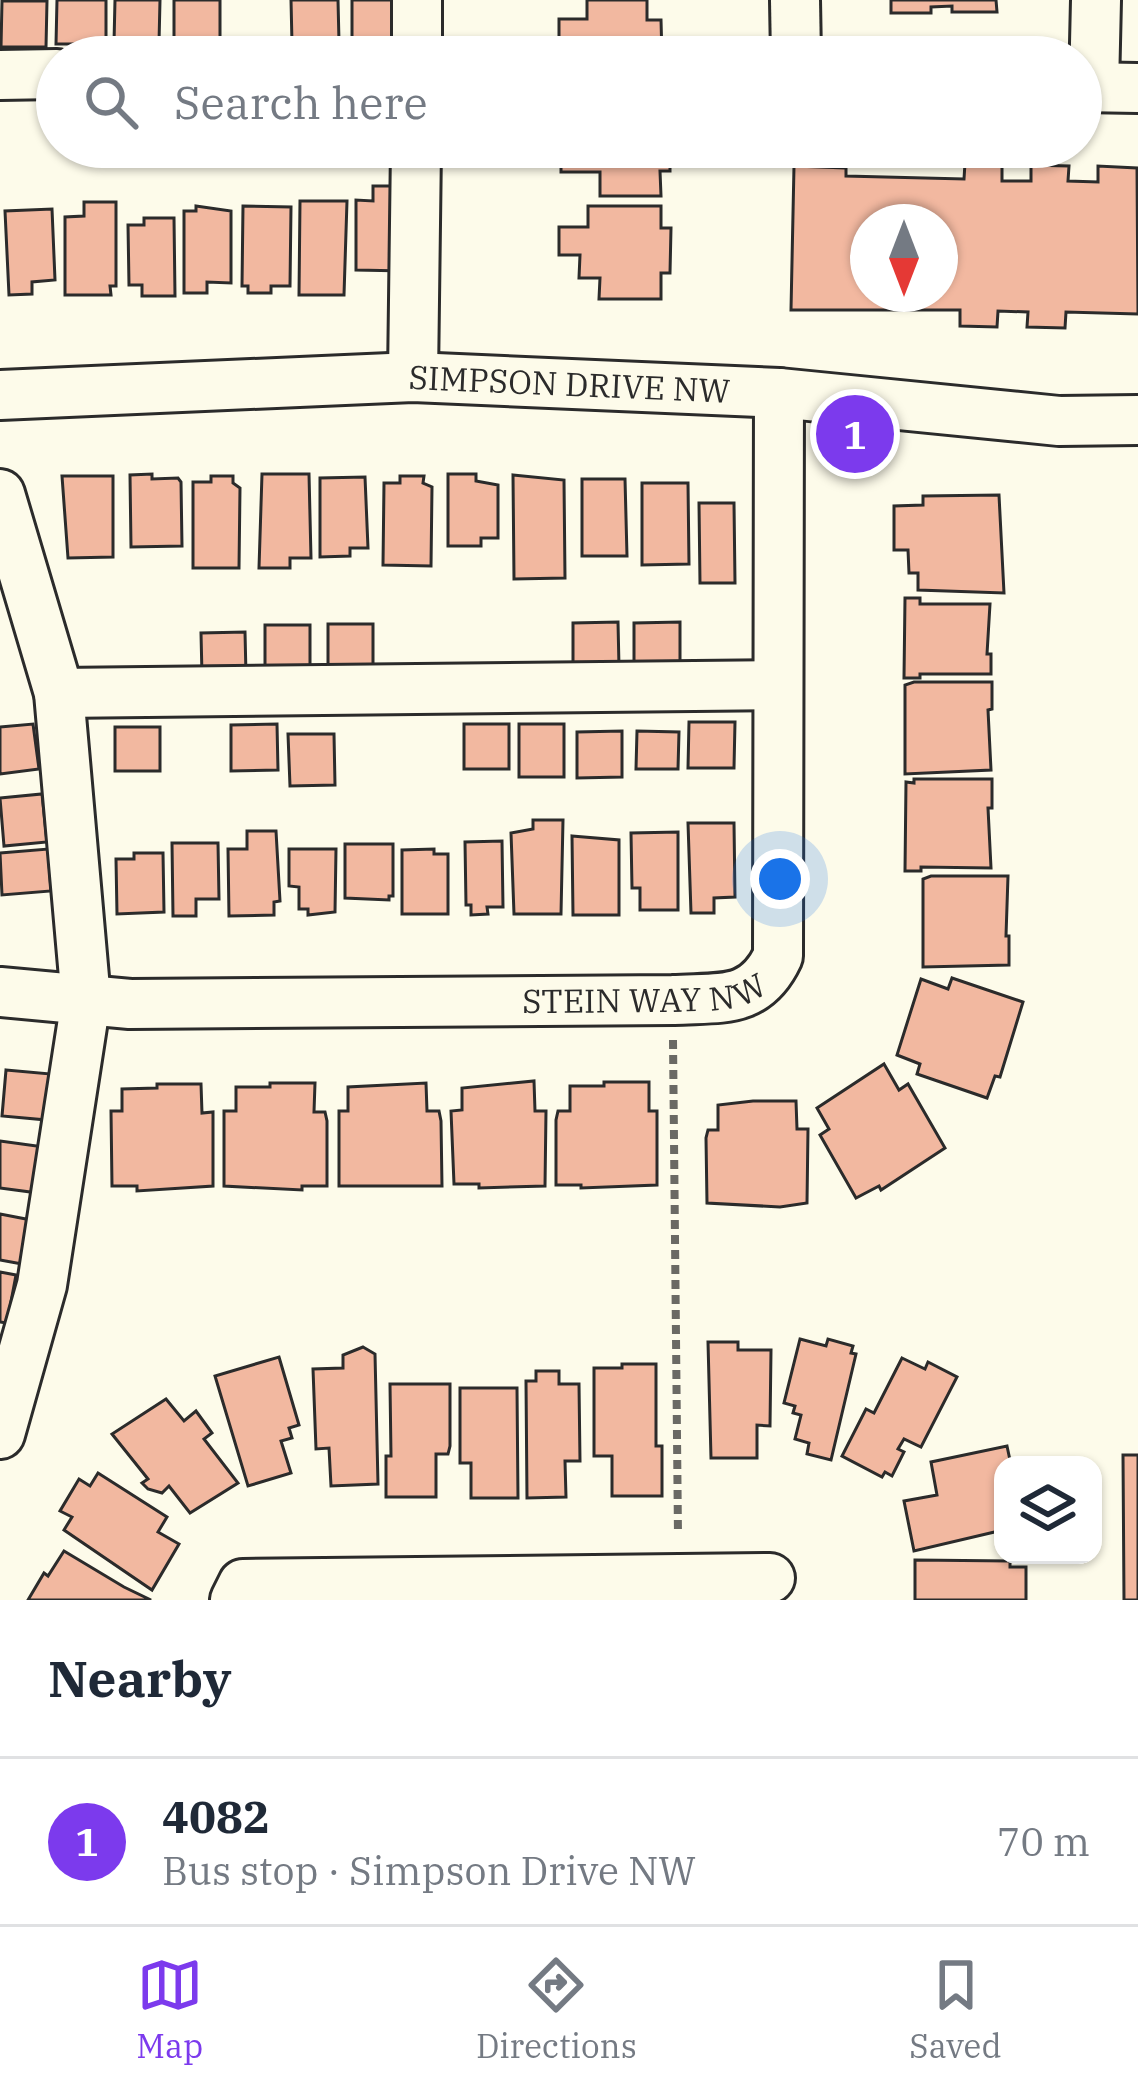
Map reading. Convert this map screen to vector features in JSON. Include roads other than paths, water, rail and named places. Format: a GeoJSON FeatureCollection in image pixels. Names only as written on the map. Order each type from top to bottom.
{"type":"FeatureCollection","features":[{"type":"Feature","properties":{"kind":"street"},"geometry":{"type":"LineString","coordinates":[[417,0],[417,36]]}},
{"type":"Feature","properties":{"kind":"street"},"geometry":{"type":"LineString","coordinates":[[796,0],[796,36]]}},
{"type":"Feature","properties":{"kind":"street"},"geometry":{"type":"LineString","coordinates":[[1096,0],[1099,36]]}},
{"type":"Feature","properties":{"kind":"street"},"geometry":{"type":"LineString","coordinates":[[0,75],[36,74]]}},
{"type":"Feature","properties":{"kind":"street"},"geometry":{"type":"LineString","coordinates":[[413,377],[416,168]]}},
{"type":"Feature","properties":{"kind":"street","name":"SIMPSON DRIVE NW"},"geometry":{"type":"LineString","coordinates":[[0,394],[413,377],[779,393],[1059,421],[1138,420]]}},
{"type":"Feature","properties":{"kind":"street","name":"STEIN WAY NW"},"geometry":{"type":"LineString","coordinates":[[0,992],[130,1004],[673,1000],[738,997],[766,980],[778,956],[779,393]]}},
{"type":"Feature","properties":{"kind":"street"},"geometry":{"type":"LineString","coordinates":[[0,494],[59,693],[86,1000],[42,1285],[0,1434]]}},
{"type":"Feature","properties":{"kind":"street"},"geometry":{"type":"LineString","coordinates":[[59,693],[778,685]]}},
{"type":"Feature","properties":{"kind":"street"},"geometry":{"type":"LineString","coordinates":[[235,1600],[243,1584],[770,1578]]}},
{"type":"Feature","properties":{"kind":"place","name":"4082"},"geometry":{"type":"Point","coordinates":[855,434]}}]}
